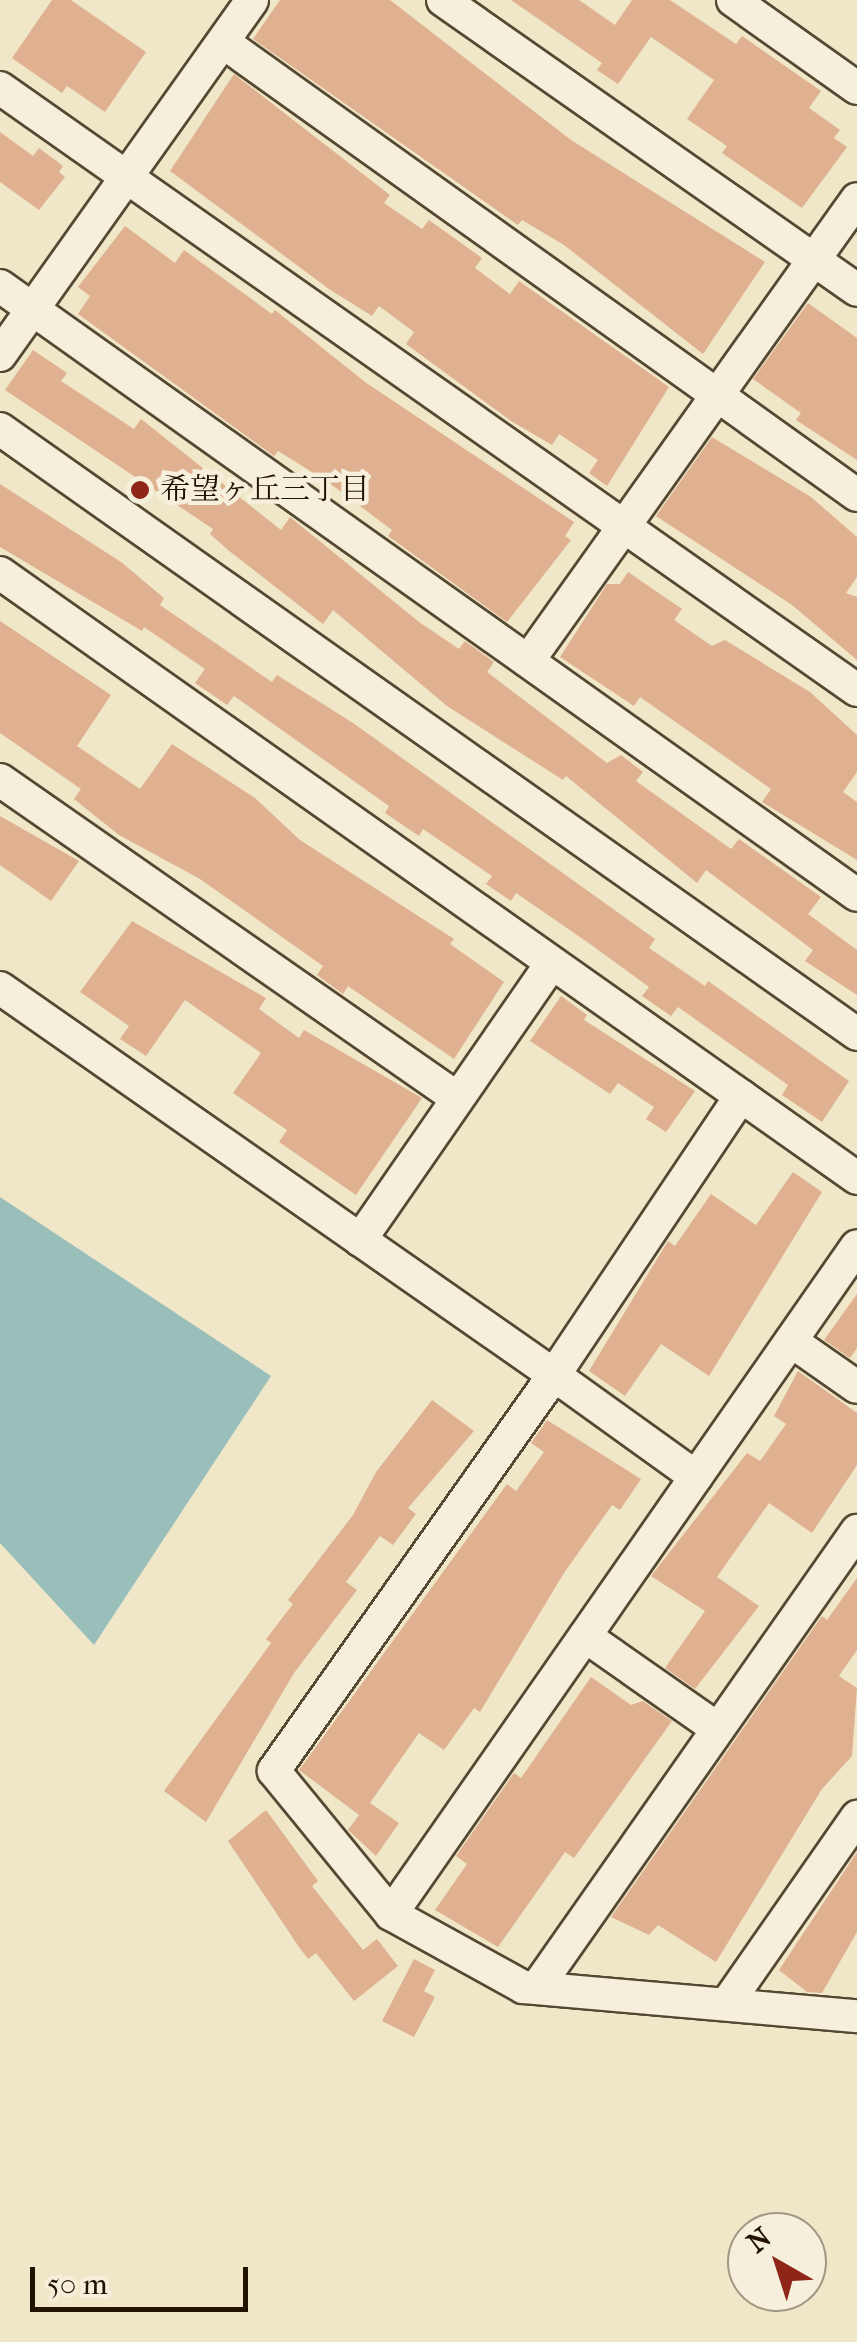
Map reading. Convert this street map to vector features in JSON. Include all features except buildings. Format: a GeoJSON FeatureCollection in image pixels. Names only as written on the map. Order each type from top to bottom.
{"type":"FeatureCollection","features":[{"type":"Feature","properties":{"kind":"street"},"geometry":{"type":"LineString","coordinates":[[0,354],[252,0]]}},
{"type":"Feature","properties":{"kind":"street"},"geometry":{"type":"LineString","coordinates":[[443,0],[857,290]]}},
{"type":"Feature","properties":{"kind":"street"},"geometry":{"type":"LineString","coordinates":[[733,0],[857,88]]}},
{"type":"Feature","properties":{"kind":"street"},"geometry":{"type":"LineString","coordinates":[[223,42],[857,494]]}},
{"type":"Feature","properties":{"kind":"street"},"geometry":{"type":"LineString","coordinates":[[0,88],[857,690]]}},
{"type":"Feature","properties":{"kind":"street"},"geometry":{"type":"LineString","coordinates":[[528,662],[857,199]]}},
{"type":"Feature","properties":{"kind":"street"},"geometry":{"type":"LineString","coordinates":[[0,286],[857,895]]}},
{"type":"Feature","properties":{"kind":"street"},"geometry":{"type":"LineString","coordinates":[[0,429],[857,1034]]}},
{"type":"Feature","properties":{"kind":"street"},"geometry":{"type":"LineString","coordinates":[[0,574],[857,1178]]}},
{"type":"Feature","properties":{"kind":"street"},"geometry":{"type":"LineString","coordinates":[[0,780],[458,1098]]}},
{"type":"Feature","properties":{"kind":"street"},"geometry":{"type":"LineString","coordinates":[[360,1240],[552,962]]}},
{"type":"Feature","properties":{"kind":"street"},"geometry":{"type":"LineString","coordinates":[[0,988],[696,1477]]}},
{"type":"Feature","properties":{"kind":"street"},"geometry":{"type":"LineString","coordinates":[[742,1096],[554,1375],[274,1770],[391,1914],[523,1986],[857,2016]]}},
{"type":"Feature","properties":{"kind":"street"},"geometry":{"type":"LineString","coordinates":[[391,1914],[857,1246]]}},
{"type":"Feature","properties":{"kind":"street"},"geometry":{"type":"LineString","coordinates":[[791,1340],[857,1387]]}},
{"type":"Feature","properties":{"kind":"street"},"geometry":{"type":"LineString","coordinates":[[538,1986],[857,1532]]}},
{"type":"Feature","properties":{"kind":"street"},"geometry":{"type":"LineString","coordinates":[[585,1636],[718,1729]]}},
{"type":"Feature","properties":{"kind":"street"},"geometry":{"type":"LineString","coordinates":[[728,2002],[857,1817]]}},
{"type":"Feature","properties":{"kind":"water"},"geometry":{"type":"Polygon","coordinates":[[[0,1197],[271,1376],[94,1645],[0,1543],[0,1197]]]}},
{"type":"Feature","properties":{"kind":"place","name":"希望ヶ丘三丁目"},"geometry":{"type":"Point","coordinates":[140,490]}}]}
